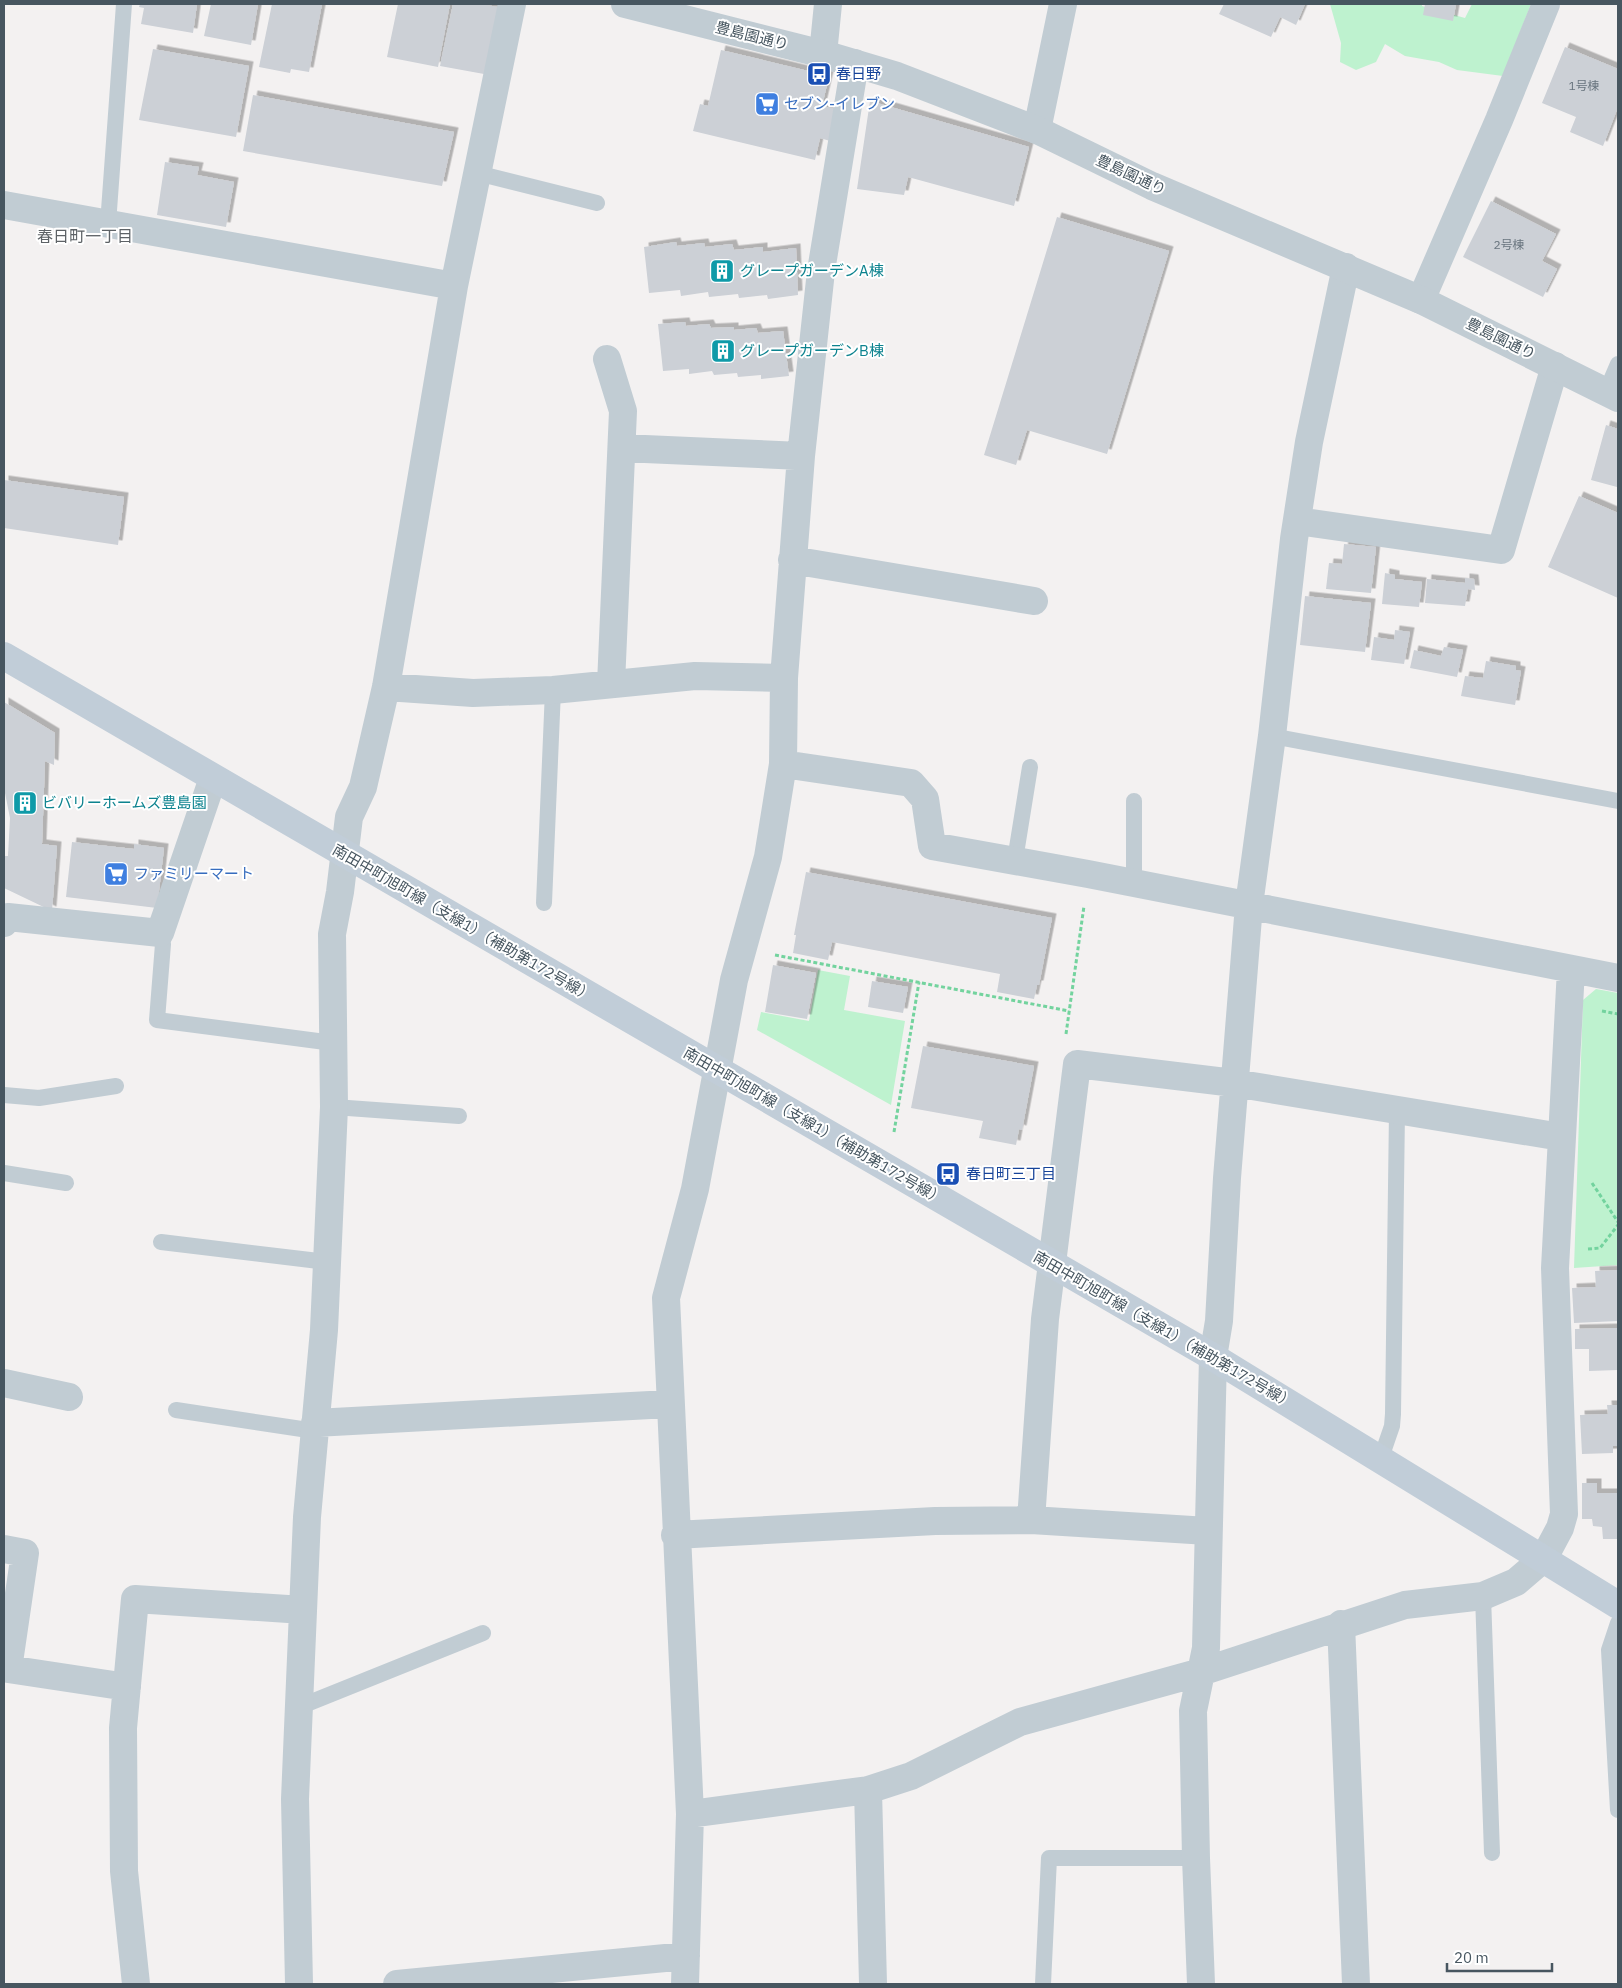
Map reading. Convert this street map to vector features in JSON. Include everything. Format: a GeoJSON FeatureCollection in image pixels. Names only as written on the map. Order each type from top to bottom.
{"type":"FeatureCollection","features":[{"type":"Feature","properties":{"kind":"main road","name":"南田中町旭町線（支線1）（補助第172号線）"},"geometry":{"type":"LineString","coordinates":[[4,656],[1214,1357],[1618,1605]]}},
{"type":"Feature","properties":{"kind":"street"},"geometry":{"type":"LineString","coordinates":[[299,1984],[295,1799],[307,1517],[324,1330],[334,1107],[332,934],[346,854],[349,817],[363,787],[386,687],[454,286],[512,4]]}},
{"type":"Feature","properties":{"kind":"street","name":"豊島園通り"},"geometry":{"type":"LineString","coordinates":[[624,4],[855,63],[897,76],[1037,130],[1152,186],[1422,300],[1612,395]]}},
{"type":"Feature","properties":{"kind":"street"},"geometry":{"type":"LineString","coordinates":[[823,54],[828,4]]}},
{"type":"Feature","properties":{"kind":"street"},"geometry":{"type":"LineString","coordinates":[[1037,130],[1063,4]]}},
{"type":"Feature","properties":{"kind":"street"},"geometry":{"type":"LineString","coordinates":[[1422,300],[1546,4]]}},
{"type":"Feature","properties":{"kind":"street"},"geometry":{"type":"LineString","coordinates":[[685,1984],[690,1814],[675,1535],[666,1298],[695,1188],[734,980],[768,857],[783,764],[784,678],[801,456],[821,271],[855,63]]}},
{"type":"Feature","properties":{"kind":"street"},"geometry":{"type":"LineString","coordinates":[[4,205],[454,286]]}},
{"type":"Feature","properties":{"kind":"street"},"geometry":{"type":"LineString","coordinates":[[1201,1984],[1193,1711],[1206,1648],[1214,1357],[1219,1321],[1234,1083],[1249,905],[1272,736],[1297,521],[1309,442],[1346,267]]}},
{"type":"Feature","properties":{"kind":"street"},"geometry":{"type":"LineString","coordinates":[[607,359],[624,411],[611,684]]}},
{"type":"Feature","properties":{"kind":"street"},"geometry":{"type":"LineString","coordinates":[[1297,521],[1501,550],[1555,366]]}},
{"type":"Feature","properties":{"kind":"street"},"geometry":{"type":"LineString","coordinates":[[622,448],[801,456]]}},
{"type":"Feature","properties":{"kind":"street"},"geometry":{"type":"LineString","coordinates":[[792,560],[1034,602]]}},
{"type":"Feature","properties":{"kind":"street"},"geometry":{"type":"LineString","coordinates":[[386,687],[474,693],[553,690],[695,676],[784,678]]}},
{"type":"Feature","properties":{"kind":"street"},"geometry":{"type":"LineString","coordinates":[[783,764],[911,783],[925,799],[932,846],[1249,905],[1618,978]]}},
{"type":"Feature","properties":{"kind":"street"},"geometry":{"type":"LineString","coordinates":[[4,923],[8,917],[160,933],[213,778]]}},
{"type":"Feature","properties":{"kind":"street"},"geometry":{"type":"LineString","coordinates":[[690,1814],[868,1790],[911,1776],[1020,1722],[1201,1672],[1341,1624],[1405,1605],[1483,1596],[1516,1582],[1544,1558],[1560,1528],[1564,1514],[1555,1268],[1571,969]]}},
{"type":"Feature","properties":{"kind":"street"},"geometry":{"type":"LineString","coordinates":[[1031,1520],[1044,1319],[1077,1064],[1234,1083],[1561,1137]]}},
{"type":"Feature","properties":{"kind":"street"},"geometry":{"type":"LineString","coordinates":[[4,1383],[69,1396]]}},
{"type":"Feature","properties":{"kind":"street"},"geometry":{"type":"LineString","coordinates":[[315,1427],[669,1404]]}},
{"type":"Feature","properties":{"kind":"street"},"geometry":{"type":"LineString","coordinates":[[675,1535],[935,1521],[1031,1520],[1208,1531]]}},
{"type":"Feature","properties":{"kind":"street"},"geometry":{"type":"LineString","coordinates":[[4,1549],[25,1553],[8,1669],[126,1687]]}},
{"type":"Feature","properties":{"kind":"street"},"geometry":{"type":"LineString","coordinates":[[136,1984],[124,1871],[122,1728],[135,1598],[303,1610]]}},
{"type":"Feature","properties":{"kind":"street"},"geometry":{"type":"LineString","coordinates":[[1341,1624],[1356,1984]]}},
{"type":"Feature","properties":{"kind":"street"},"geometry":{"type":"LineString","coordinates":[[868,1790],[873,1984]]}},
{"type":"Feature","properties":{"kind":"street"},"geometry":{"type":"LineString","coordinates":[[397,1984],[686,1956]]}},
{"type":"Feature","properties":{"kind":"lane"},"geometry":{"type":"LineString","coordinates":[[108,224],[124,4]]}},
{"type":"Feature","properties":{"kind":"lane"},"geometry":{"type":"LineString","coordinates":[[478,173],[596,203]]}},
{"type":"Feature","properties":{"kind":"lane"},"geometry":{"type":"LineString","coordinates":[[1612,395],[1618,364]]}},
{"type":"Feature","properties":{"kind":"lane"},"geometry":{"type":"LineString","coordinates":[[544,903],[553,690]]}},
{"type":"Feature","properties":{"kind":"lane"},"geometry":{"type":"LineString","coordinates":[[1272,736],[1618,800]]}},
{"type":"Feature","properties":{"kind":"lane"},"geometry":{"type":"LineString","coordinates":[[1015,860],[1030,767]]}},
{"type":"Feature","properties":{"kind":"lane"},"geometry":{"type":"LineString","coordinates":[[1134,801],[1134,883]]}},
{"type":"Feature","properties":{"kind":"lane"},"geometry":{"type":"LineString","coordinates":[[160,933],[164,944],[157,1020],[333,1043]]}},
{"type":"Feature","properties":{"kind":"lane"},"geometry":{"type":"LineString","coordinates":[[4,1095],[39,1098],[116,1086]]}},
{"type":"Feature","properties":{"kind":"lane"},"geometry":{"type":"LineString","coordinates":[[334,1107],[459,1116]]}},
{"type":"Feature","properties":{"kind":"lane"},"geometry":{"type":"LineString","coordinates":[[1381,1458],[1392,1426],[1393,1414],[1397,1111]]}},
{"type":"Feature","properties":{"kind":"lane"},"geometry":{"type":"LineString","coordinates":[[4,1173],[66,1183]]}},
{"type":"Feature","properties":{"kind":"lane"},"geometry":{"type":"LineString","coordinates":[[161,1242],[327,1262]]}},
{"type":"Feature","properties":{"kind":"lane"},"geometry":{"type":"LineString","coordinates":[[176,1410],[315,1427]]}},
{"type":"Feature","properties":{"kind":"lane"},"geometry":{"type":"LineString","coordinates":[[1483,1596],[1492,1853]]}},
{"type":"Feature","properties":{"kind":"lane"},"geometry":{"type":"LineString","coordinates":[[1618,1622],[1609,1650],[1618,1810]]}},
{"type":"Feature","properties":{"kind":"lane"},"geometry":{"type":"LineString","coordinates":[[299,1707],[482,1633]]}},
{"type":"Feature","properties":{"kind":"lane"},"geometry":{"type":"LineString","coordinates":[[1043,1984],[1049,1858],[1196,1858]]}},
{"type":"Feature","properties":{"kind":"path"},"geometry":{"type":"LineString","coordinates":[[1065,1037],[1084,903]]}},
{"type":"Feature","properties":{"kind":"path"},"geometry":{"type":"LineString","coordinates":[[773,955],[1069,1011]]}},
{"type":"Feature","properties":{"kind":"path"},"geometry":{"type":"LineString","coordinates":[[894,1132],[919,982]]}},
{"type":"Feature","properties":{"kind":"path"},"geometry":{"type":"LineString","coordinates":[[1581,1249],[1600,1248],[1618,1225]]}},
{"type":"Feature","properties":{"kind":"green space"},"geometry":{"type":"Polygon","coordinates":[[[1330,4],[1422,4],[1422,6],[1465,18],[1472,4],[1531,4],[1503,76],[1457,70],[1439,62],[1405,56],[1385,44],[1376,62],[1356,70],[1340,62],[1341,43],[1330,4]]]}},
{"type":"Feature","properties":{"kind":"green space"},"geometry":{"type":"Polygon","coordinates":[[[818,970],[850,976],[844,1010],[905,1021],[891,1105],[757,1030],[761,1012],[809,1021],[818,970]]]}},
{"type":"Feature","properties":{"kind":"green space"},"geometry":{"type":"Polygon","coordinates":[[[1596,989],[1618,993],[1618,1265],[1574,1268],[1583,1000],[1596,989]]]}},
{"type":"Feature","properties":{"kind":"building"},"geometry":{"type":"Polygon","coordinates":[[[140,4],[197,4],[193,33],[141,24],[144,8],[139,7],[140,4]]]}},
{"type":"Feature","properties":{"kind":"building"},"geometry":{"type":"Polygon","coordinates":[[[211,4],[258,4],[251,45],[204,36],[211,4]]]}},
{"type":"Feature","properties":{"kind":"building"},"geometry":{"type":"Polygon","coordinates":[[[272,4],[322,4],[309,72],[291,69],[290,73],[259,67],[272,4]]]}},
{"type":"Feature","properties":{"kind":"building"},"geometry":{"type":"Polygon","coordinates":[[[398,4],[450,4],[438,67],[387,57],[398,4]]]}},
{"type":"Feature","properties":{"kind":"building"},"geometry":{"type":"Polygon","coordinates":[[[453,4],[480,4],[498,7],[484,74],[440,66],[453,4]]]}},
{"type":"Feature","properties":{"kind":"building"},"geometry":{"type":"Polygon","coordinates":[[[1224,4],[1305,4],[1296,25],[1280,17],[1271,37],[1219,14],[1224,4]]]}},
{"type":"Feature","properties":{"kind":"building"},"geometry":{"type":"Polygon","coordinates":[[[1425,4],[1456,4],[1453,21],[1423,15],[1425,4]]]}},
{"type":"Feature","properties":{"kind":"building"},"geometry":{"type":"Polygon","coordinates":[[[1565,47],[1618,69],[1618,107],[1603,146],[1570,132],[1576,117],[1542,103],[1565,47]]]}},
{"type":"Feature","properties":{"kind":"building"},"geometry":{"type":"Polygon","coordinates":[[[153,49],[249,66],[236,137],[139,120],[153,49]]]}},
{"type":"Feature","properties":{"kind":"building"},"geometry":{"type":"Polygon","coordinates":[[[721,50],[829,76],[822,106],[838,110],[830,141],[820,138],[815,160],[693,131],[700,104],[708,106],[721,50]]]}},
{"type":"Feature","properties":{"kind":"building"},"geometry":{"type":"Polygon","coordinates":[[[253,95],[454,132],[442,186],[243,151],[253,95]]]}},
{"type":"Feature","properties":{"kind":"building"},"geometry":{"type":"Polygon","coordinates":[[[870,101],[1029,147],[1014,206],[908,177],[904,195],[857,189],[870,101]]]}},
{"type":"Feature","properties":{"kind":"building"},"geometry":{"type":"Polygon","coordinates":[[[165,162],[199,167],[197,175],[234,182],[226,227],[157,215],[165,162]]]}},
{"type":"Feature","properties":{"kind":"building"},"geometry":{"type":"Polygon","coordinates":[[[1491,201],[1556,234],[1542,261],[1557,269],[1543,297],[1463,257],[1491,201]]]}},
{"type":"Feature","properties":{"kind":"building"},"geometry":{"type":"Polygon","coordinates":[[[1057,217],[1169,251],[1107,454],[1027,430],[1016,465],[984,455],[1057,217]]]}},
{"type":"Feature","properties":{"kind":"building","name":"グレープガーデンA棟"},"geometry":{"type":"Polygon","coordinates":[[[676,242],[677,246],[704,243],[705,247],[732,244],[734,250],[763,247],[763,252],[796,248],[798,295],[768,299],[767,295],[739,298],[738,294],[709,297],[708,292],[681,296],[680,290],[649,293],[644,247],[676,242]]]}},
{"type":"Feature","properties":{"kind":"building","name":"グレープガーデンB棟"},"geometry":{"type":"Polygon","coordinates":[[[685,322],[686,326],[709,324],[711,328],[734,327],[734,330],[756,328],[758,333],[783,331],[789,376],[761,379],[761,375],[738,377],[737,373],[714,375],[712,371],[689,374],[689,369],[663,371],[658,324],[685,322]]]}},
{"type":"Feature","properties":{"kind":"building"},"geometry":{"type":"Polygon","coordinates":[[[1606,425],[1618,429],[1617,487],[1591,480],[1606,425]]]}},
{"type":"Feature","properties":{"kind":"building"},"geometry":{"type":"Polygon","coordinates":[[[4,480],[124,497],[118,545],[4,528],[4,480]]]}},
{"type":"Feature","properties":{"kind":"building"},"geometry":{"type":"Polygon","coordinates":[[[1579,496],[1618,513],[1618,598],[1548,567],[1579,496]]]}},
{"type":"Feature","properties":{"kind":"building"},"geometry":{"type":"Polygon","coordinates":[[[1344,544],[1376,547],[1371,593],[1326,589],[1329,563],[1342,564],[1344,544]]]}},
{"type":"Feature","properties":{"kind":"building"},"geometry":{"type":"Polygon","coordinates":[[[1385,573],[1395,575],[1395,579],[1422,582],[1419,607],[1382,604],[1385,573]]]}},
{"type":"Feature","properties":{"kind":"building"},"geometry":{"type":"Polygon","coordinates":[[[1465,578],[1474,579],[1475,590],[1468,589],[1465,606],[1425,603],[1427,579],[1465,583],[1465,578]]]}},
{"type":"Feature","properties":{"kind":"building"},"geometry":{"type":"Polygon","coordinates":[[[1305,596],[1371,603],[1365,652],[1300,645],[1305,596]]]}},
{"type":"Feature","properties":{"kind":"building"},"geometry":{"type":"Polygon","coordinates":[[[1395,630],[1410,632],[1404,664],[1371,660],[1374,637],[1394,640],[1395,630]]]}},
{"type":"Feature","properties":{"kind":"building"},"geometry":{"type":"Polygon","coordinates":[[[1444,647],[1463,650],[1457,677],[1410,668],[1414,650],[1441,656],[1444,647]]]}},
{"type":"Feature","properties":{"kind":"building"},"geometry":{"type":"Polygon","coordinates":[[[1486,661],[1516,666],[1516,670],[1521,671],[1515,705],[1461,696],[1465,676],[1483,678],[1486,661]]]}},
{"type":"Feature","properties":{"kind":"building","name":"ビバリーホームズ豊島園"},"geometry":{"type":"Polygon","coordinates":[[[4,702],[55,733],[54,765],[45,761],[42,844],[57,846],[52,911],[4,888],[4,856],[8,856],[10,818],[4,788],[4,702]]]}},
{"type":"Feature","properties":{"kind":"building"},"geometry":{"type":"Polygon","coordinates":[[[72,842],[134,849],[134,844],[164,848],[157,908],[66,897],[72,842]]]}},
{"type":"Feature","properties":{"kind":"building"},"geometry":{"type":"Polygon","coordinates":[[[806,872],[1052,918],[1039,985],[1037,985],[1034,999],[997,992],[1000,974],[832,942],[828,960],[793,953],[796,935],[794,935],[806,872]]]}},
{"type":"Feature","properties":{"kind":"building"},"geometry":{"type":"Polygon","coordinates":[[[773,965],[816,973],[807,1019],[765,1012],[773,965]]]}},
{"type":"Feature","properties":{"kind":"building"},"geometry":{"type":"Polygon","coordinates":[[[872,981],[908,987],[903,1013],[868,1007],[872,981]]]}},
{"type":"Feature","properties":{"kind":"building"},"geometry":{"type":"Polygon","coordinates":[[[923,1046],[1034,1066],[1022,1130],[1019,1129],[1016,1145],[979,1138],[983,1121],[911,1108],[923,1046]]]}},
{"type":"Feature","properties":{"kind":"building"},"geometry":{"type":"Polygon","coordinates":[[[1618,1270],[1618,1321],[1574,1323],[1572,1288],[1596,1287],[1595,1271],[1618,1270]]]}},
{"type":"Feature","properties":{"kind":"building"},"geometry":{"type":"Polygon","coordinates":[[[1618,1328],[1618,1370],[1589,1371],[1589,1349],[1575,1349],[1575,1329],[1618,1328]]]}},
{"type":"Feature","properties":{"kind":"building"},"geometry":{"type":"Polygon","coordinates":[[[1607,1405],[1618,1405],[1618,1446],[1613,1446],[1613,1453],[1582,1454],[1580,1415],[1608,1414],[1607,1405]]]}},
{"type":"Feature","properties":{"kind":"building"},"geometry":{"type":"Polygon","coordinates":[[[1582,1483],[1597,1483],[1597,1493],[1618,1493],[1618,1539],[1603,1539],[1602,1527],[1593,1526],[1592,1519],[1582,1519],[1582,1483]]]}},
{"type":"Feature","properties":{"kind":"place","name":"春日野"},"geometry":{"type":"Point","coordinates":[819,74]}},
{"type":"Feature","properties":{"kind":"place","name":"セブン-イレブン"},"geometry":{"type":"Point","coordinates":[767,104]}},
{"type":"Feature","properties":{"kind":"place","name":"グレープガーデンA棟"},"geometry":{"type":"Point","coordinates":[722,271]}},
{"type":"Feature","properties":{"kind":"place","name":"グレープガーデンB棟"},"geometry":{"type":"Point","coordinates":[723,351]}},
{"type":"Feature","properties":{"kind":"place","name":"ビバリーホームズ豊島園"},"geometry":{"type":"Point","coordinates":[25,803]}},
{"type":"Feature","properties":{"kind":"place","name":"ファミリーマート"},"geometry":{"type":"Point","coordinates":[116,874]}},
{"type":"Feature","properties":{"kind":"place","name":"春日町三丁目"},"geometry":{"type":"Point","coordinates":[948,1174]}},
{"type":"Feature","properties":{"kind":"district","name":"春日町一丁目"},"geometry":{"type":"Point","coordinates":[85,236]}}]}
